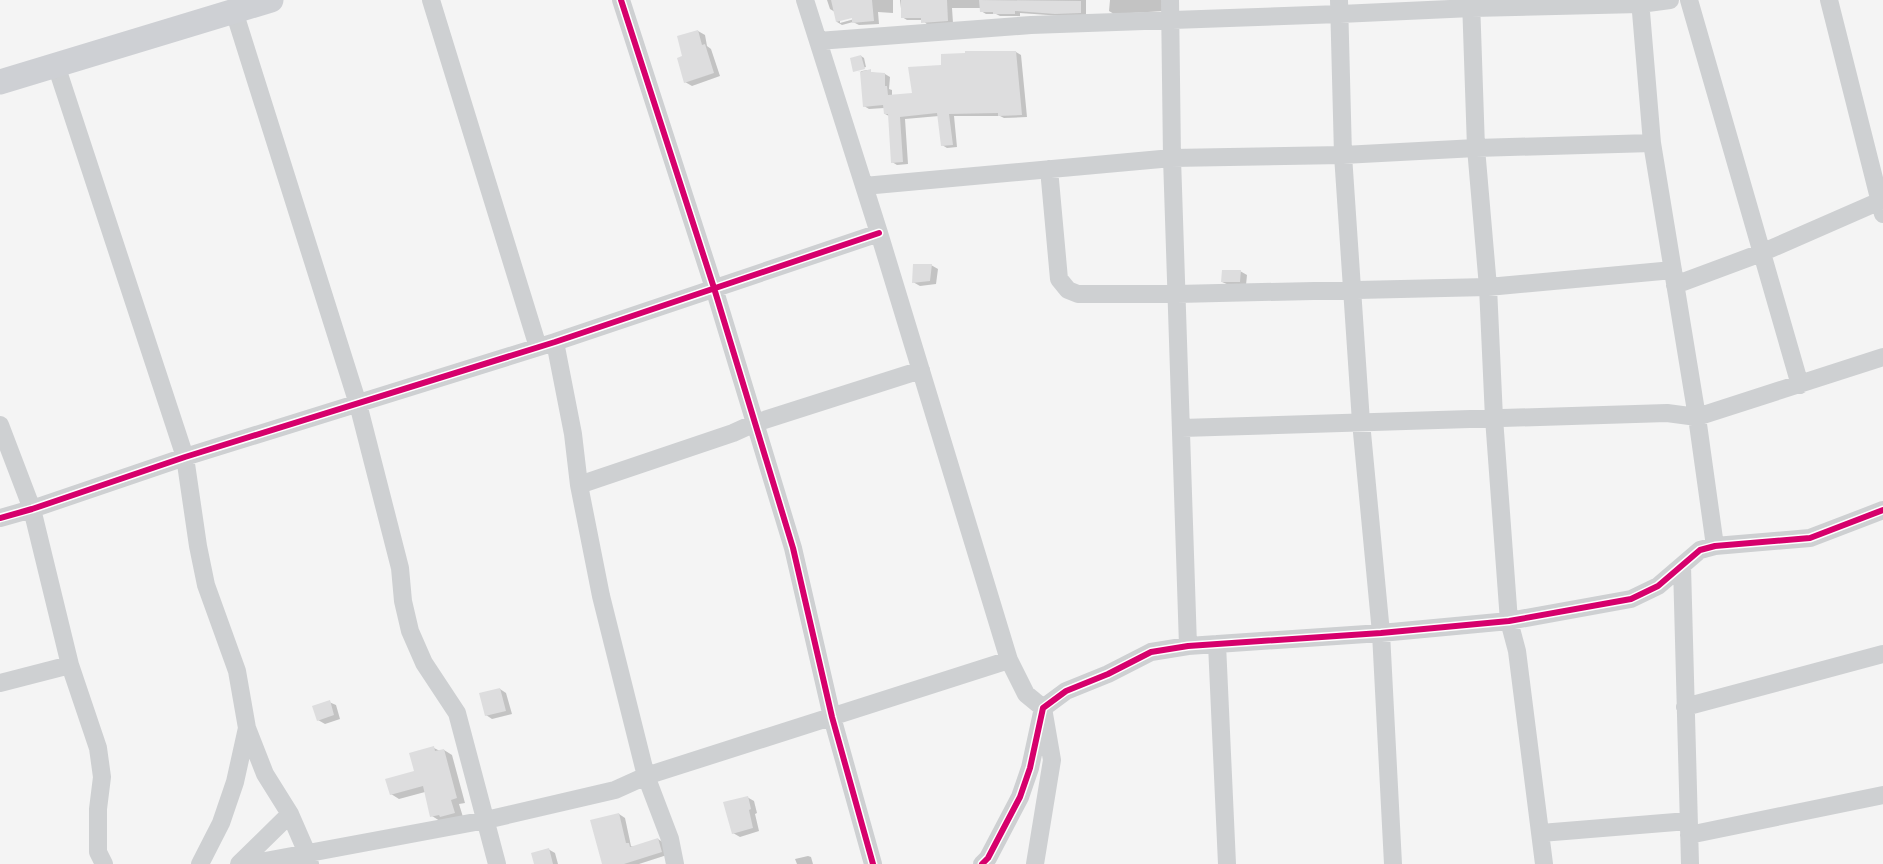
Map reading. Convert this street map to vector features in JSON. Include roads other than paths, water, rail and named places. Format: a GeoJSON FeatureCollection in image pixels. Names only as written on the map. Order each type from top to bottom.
{"type":"FeatureCollection","features":[{"type":"Feature","properties":{"kind":"street"},"geometry":{"type":"LineString","coordinates":[[0,82],[271,0]]}},
{"type":"Feature","properties":{"kind":"street"},"geometry":{"type":"LineString","coordinates":[[431,0],[546,344],[573,434],[579,485],[601,596],[646,776],[670,838],[674,864]]}},
{"type":"Feature","properties":{"kind":"street"},"geometry":{"type":"LineString","coordinates":[[621,0],[714,288],[793,548],[832,716],[874,864]]}},
{"type":"Feature","properties":{"kind":"street"},"geometry":{"type":"LineString","coordinates":[[805,0],[879,233],[1009,660],[1026,694],[1043,708],[1052,760],[1036,864]]}},
{"type":"Feature","properties":{"kind":"street"},"geometry":{"type":"LineString","coordinates":[[1170,0],[1172,158],[1178,294],[1188,646]]}},
{"type":"Feature","properties":{"kind":"street"},"geometry":{"type":"LineString","coordinates":[[818,40],[1031,25],[1170,20],[1340,7],[1670,0]]}},
{"type":"Feature","properties":{"kind":"street"},"geometry":{"type":"LineString","coordinates":[[1689,0],[1800,385]]}},
{"type":"Feature","properties":{"kind":"street"},"geometry":{"type":"LineString","coordinates":[[1048,169],[1059,279],[1068,290],[1078,294],[1488,288],[1674,277],[1761,253],[1881,198],[1829,0]]}},
{"type":"Feature","properties":{"kind":"street"},"geometry":{"type":"LineString","coordinates":[[1640,2],[1652,142],[1697,417],[1714,546]]}},
{"type":"Feature","properties":{"kind":"street"},"geometry":{"type":"LineString","coordinates":[[1472,4],[1476,148],[1488,288],[1494,418],[1509,621],[1517,651],[1544,864]]}},
{"type":"Feature","properties":{"kind":"street"},"geometry":{"type":"LineString","coordinates":[[1340,7],[1343,155],[1361,422],[1381,633],[1393,864]]}},
{"type":"Feature","properties":{"kind":"street"},"geometry":{"type":"LineString","coordinates":[[234,11],[358,404],[400,568],[403,601],[410,631],[424,663],[456,713],[497,864]]}},
{"type":"Feature","properties":{"kind":"street"},"geometry":{"type":"LineString","coordinates":[[56,66],[185,457],[198,546],[206,585],[237,671],[247,728],[265,774],[290,814],[309,858]]}},
{"type":"Feature","properties":{"kind":"street"},"geometry":{"type":"LineString","coordinates":[[864,186],[1172,158],[1343,155],[1652,142]]}},
{"type":"Feature","properties":{"kind":"street"},"geometry":{"type":"LineString","coordinates":[[0,518],[185,457],[546,344],[879,233]]}},
{"type":"Feature","properties":{"kind":"street"},"geometry":{"type":"LineString","coordinates":[[1182,428],[1667,413],[1697,417],[1883,358]]}},
{"type":"Feature","properties":{"kind":"street"},"geometry":{"type":"LineString","coordinates":[[579,485],[733,433],[755,423],[920,370]]}},
{"type":"Feature","properties":{"kind":"street"},"geometry":{"type":"LineString","coordinates":[[0,425],[32,509],[70,666],[98,748],[102,777],[98,809],[98,860]]}},
{"type":"Feature","properties":{"kind":"street"},"geometry":{"type":"LineString","coordinates":[[982,864],[988,858],[1020,797],[1030,768],[1043,708],[1066,691],[1108,674],[1151,652],[1188,646],[1381,633],[1509,621],[1632,599],[1658,586],[1700,550],[1714,546],[1810,538],[1883,510]]}},
{"type":"Feature","properties":{"kind":"street"},"geometry":{"type":"LineString","coordinates":[[1682,566],[1690,864]]}},
{"type":"Feature","properties":{"kind":"street"},"geometry":{"type":"LineString","coordinates":[[1217,644],[1227,864]]}},
{"type":"Feature","properties":{"kind":"street"},"geometry":{"type":"LineString","coordinates":[[1685,707],[1883,654]]}},
{"type":"Feature","properties":{"kind":"street"},"geometry":{"type":"LineString","coordinates":[[250,864],[309,858],[615,790],[646,776],[1009,660]]}},
{"type":"Feature","properties":{"kind":"street"},"geometry":{"type":"LineString","coordinates":[[0,683],[70,666]]}},
{"type":"Feature","properties":{"kind":"street"},"geometry":{"type":"LineString","coordinates":[[200,864],[221,823],[235,782],[247,728]]}},
{"type":"Feature","properties":{"kind":"street"},"geometry":{"type":"LineString","coordinates":[[1541,833],[1689,828],[1883,795]]}},
{"type":"Feature","properties":{"kind":"street"},"geometry":{"type":"LineString","coordinates":[[239,864],[290,814]]}}]}
